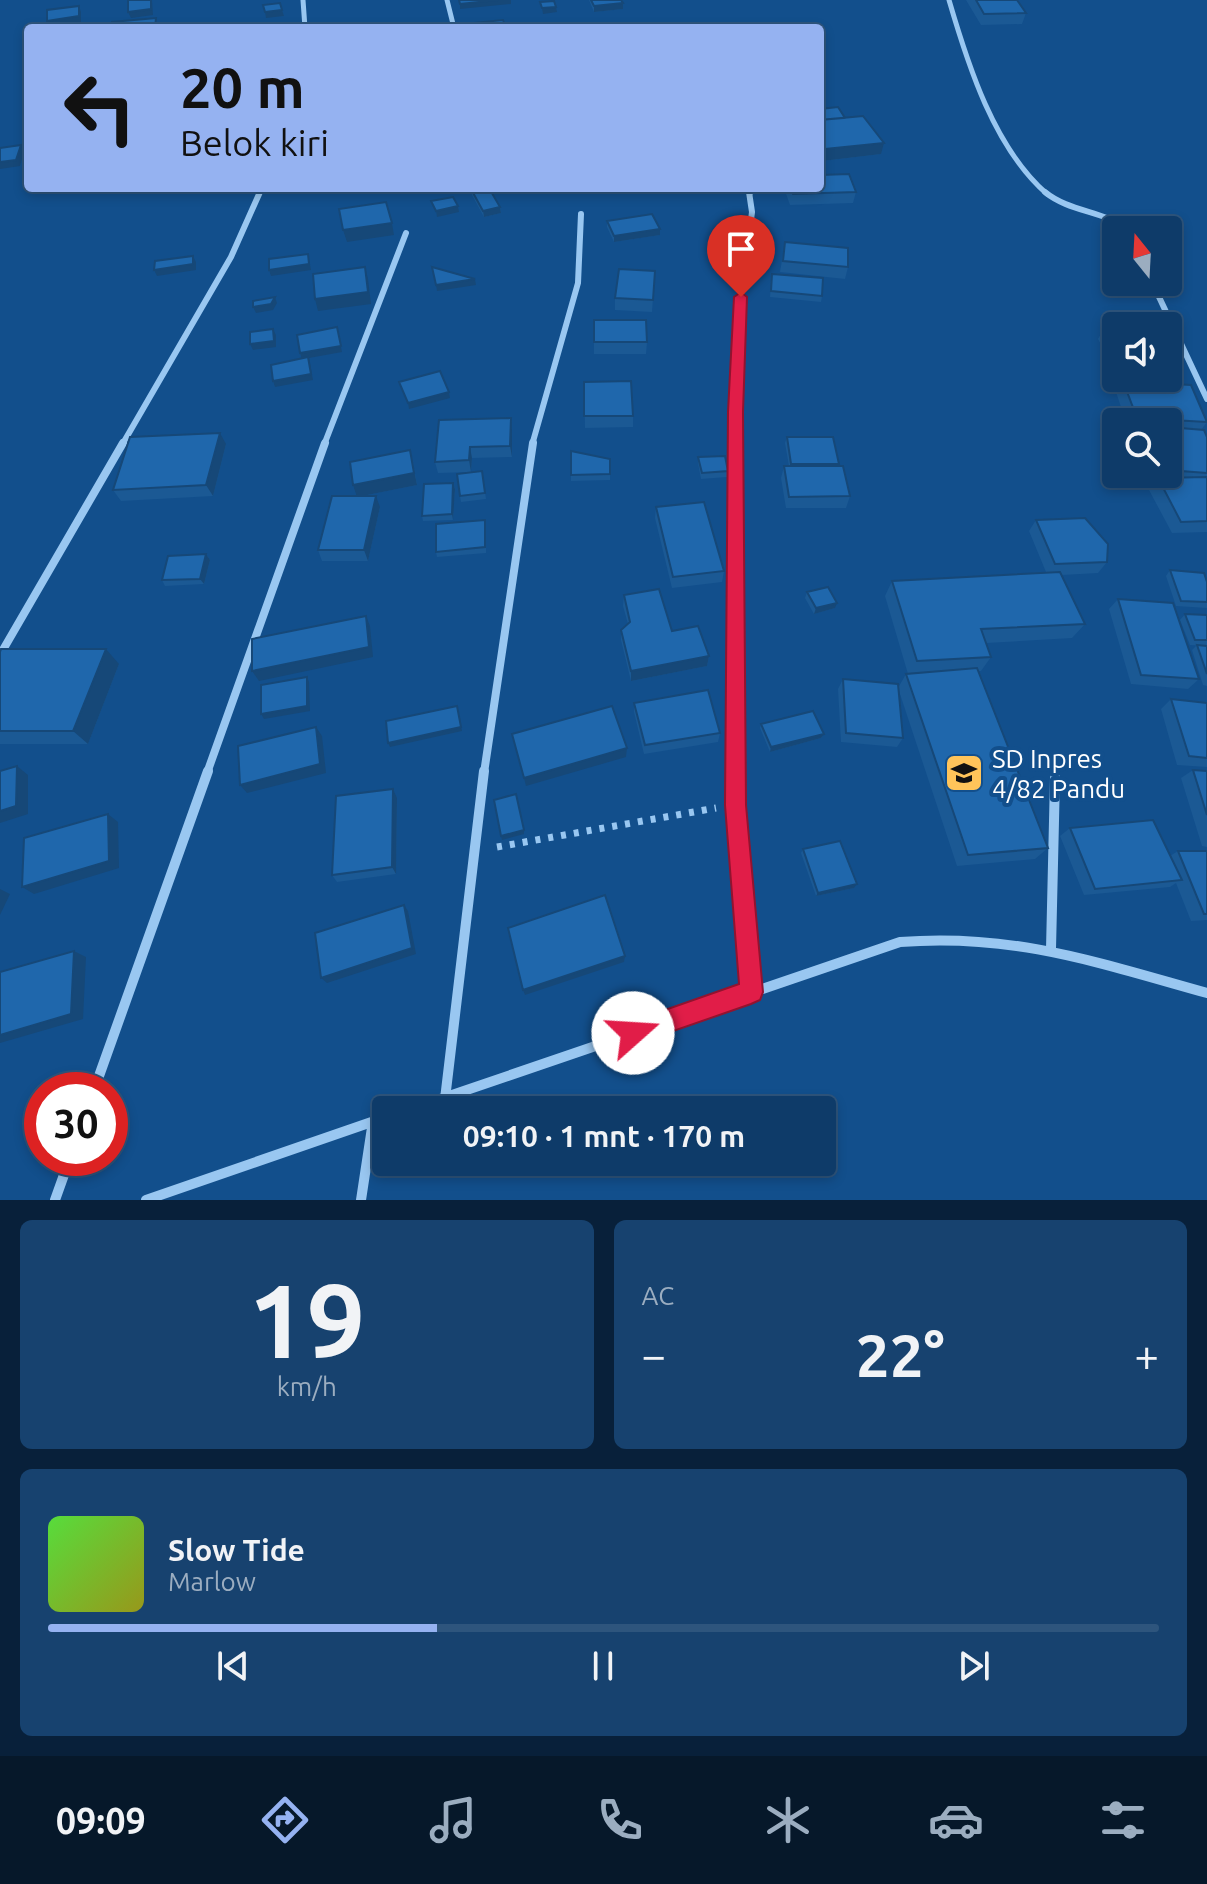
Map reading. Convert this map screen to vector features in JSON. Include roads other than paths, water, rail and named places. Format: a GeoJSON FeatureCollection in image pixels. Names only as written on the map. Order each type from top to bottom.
{"type":"FeatureCollection","features":[{"type":"Feature","properties":{"kind":"street"},"geometry":{"type":"LineString","coordinates":[[303,0],[305,24]]}},
{"type":"Feature","properties":{"kind":"street"},"geometry":{"type":"LineString","coordinates":[[447,0],[453,24]]}},
{"type":"Feature","properties":{"kind":"street"},"geometry":{"type":"LineString","coordinates":[[949,0],[991,109],[1033,185],[1061,202],[1106,216]]}},
{"type":"Feature","properties":{"kind":"street"},"geometry":{"type":"LineString","coordinates":[[0,655],[231,257],[260,192]]}},
{"type":"Feature","properties":{"kind":"street"},"geometry":{"type":"LineString","coordinates":[[750,192],[752,212],[737,325],[735,805],[751,992]]}},
{"type":"Feature","properties":{"kind":"street"},"geometry":{"type":"LineString","coordinates":[[445,1096],[477,851],[492,698],[519,551],[533,440],[578,283],[581,214]]}},
{"type":"Feature","properties":{"kind":"street"},"geometry":{"type":"LineString","coordinates":[[100,1072],[346,384],[406,233]]}},
{"type":"Feature","properties":{"kind":"street"},"geometry":{"type":"LineString","coordinates":[[1159,296],[1207,399]]}},
{"type":"Feature","properties":{"kind":"street"},"geometry":{"type":"LineString","coordinates":[[1051,949],[1055,778]]}},
{"type":"Feature","properties":{"kind":"street"},"geometry":{"type":"LineString","coordinates":[[454,1096],[900,942],[953,938],[1051,949],[1207,993]]}},
{"type":"Feature","properties":{"kind":"street"},"geometry":{"type":"LineString","coordinates":[[146,1200],[372,1122]]}},
{"type":"Feature","properties":{"kind":"street"},"geometry":{"type":"LineString","coordinates":[[361,1200],[372,1153]]}},
{"type":"Feature","properties":{"kind":"street"},"geometry":{"type":"LineString","coordinates":[[55,1200],[64,1176]]}},
{"type":"Feature","properties":{"kind":"place","name":"SD Inpres 4/82 Pandu"},"geometry":{"type":"Point","coordinates":[964,773]}}]}
